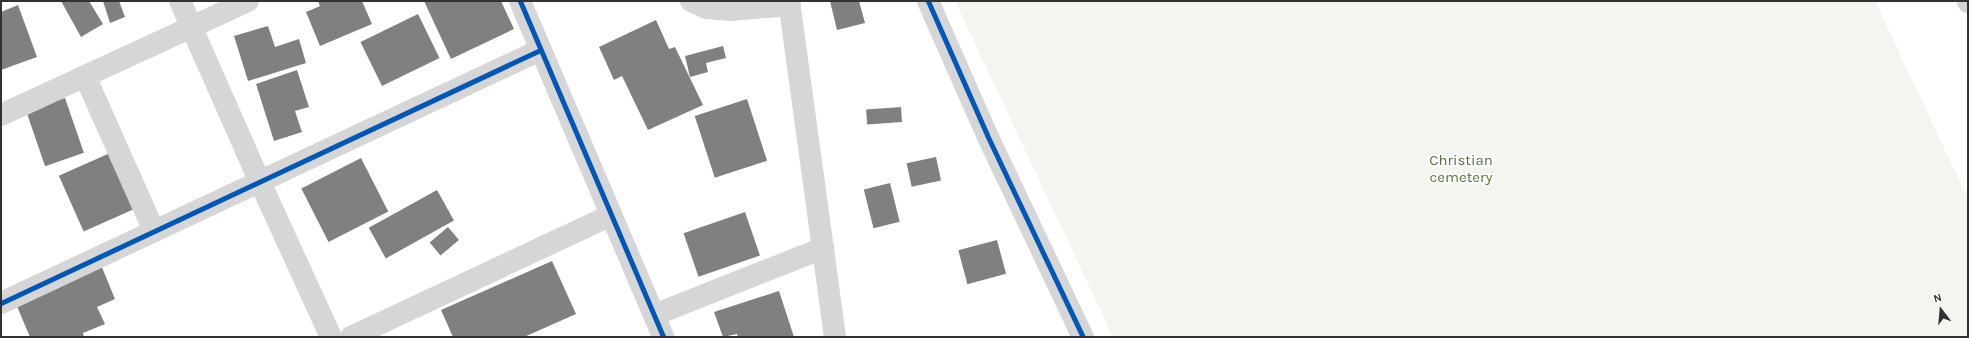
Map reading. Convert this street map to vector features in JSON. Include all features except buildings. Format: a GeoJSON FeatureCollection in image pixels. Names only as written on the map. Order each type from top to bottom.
{"type":"FeatureCollection","features":[{"type":"Feature","properties":{"kind":"street"},"geometry":{"type":"LineString","coordinates":[[180,1],[260,182],[331,337]]}},
{"type":"Feature","properties":{"kind":"street"},"geometry":{"type":"LineString","coordinates":[[1,115],[248,1]]}},
{"type":"Feature","properties":{"kind":"street"},"geometry":{"type":"LineString","coordinates":[[691,1],[707,8],[731,10],[789,3],[835,337]]}},
{"type":"Feature","properties":{"kind":"street"},"geometry":{"type":"LineString","coordinates":[[928,1],[988,135],[1083,337]]}},
{"type":"Feature","properties":{"kind":"street"},"geometry":{"type":"LineString","coordinates":[[522,2],[540,50],[663,337]]}},
{"type":"Feature","properties":{"kind":"street"},"geometry":{"type":"LineString","coordinates":[[1,303],[540,50]]}},
{"type":"Feature","properties":{"kind":"street"},"geometry":{"type":"LineString","coordinates":[[85,76],[154,231]]}},
{"type":"Feature","properties":{"kind":"street"},"geometry":{"type":"LineString","coordinates":[[351,337],[611,214]]}},
{"type":"Feature","properties":{"kind":"street"},"geometry":{"type":"LineString","coordinates":[[654,315],[823,248]]}},
{"type":"Feature","properties":{"kind":"green space","name":"Christian cemetery"},"geometry":{"type":"Polygon","coordinates":[[[955,1],[1875,1],[1968,199],[1968,337],[1113,337],[955,1]]]}},
{"type":"Feature","properties":{"kind":"cycle path"},"geometry":{"type":"LineString","coordinates":[[520,1],[663,337]]}},
{"type":"Feature","properties":{"kind":"cycle path"},"geometry":{"type":"LineString","coordinates":[[928,1],[987,135],[1083,337]]}},
{"type":"Feature","properties":{"kind":"cycle path"},"geometry":{"type":"LineString","coordinates":[[1,303],[540,50]]}}]}
